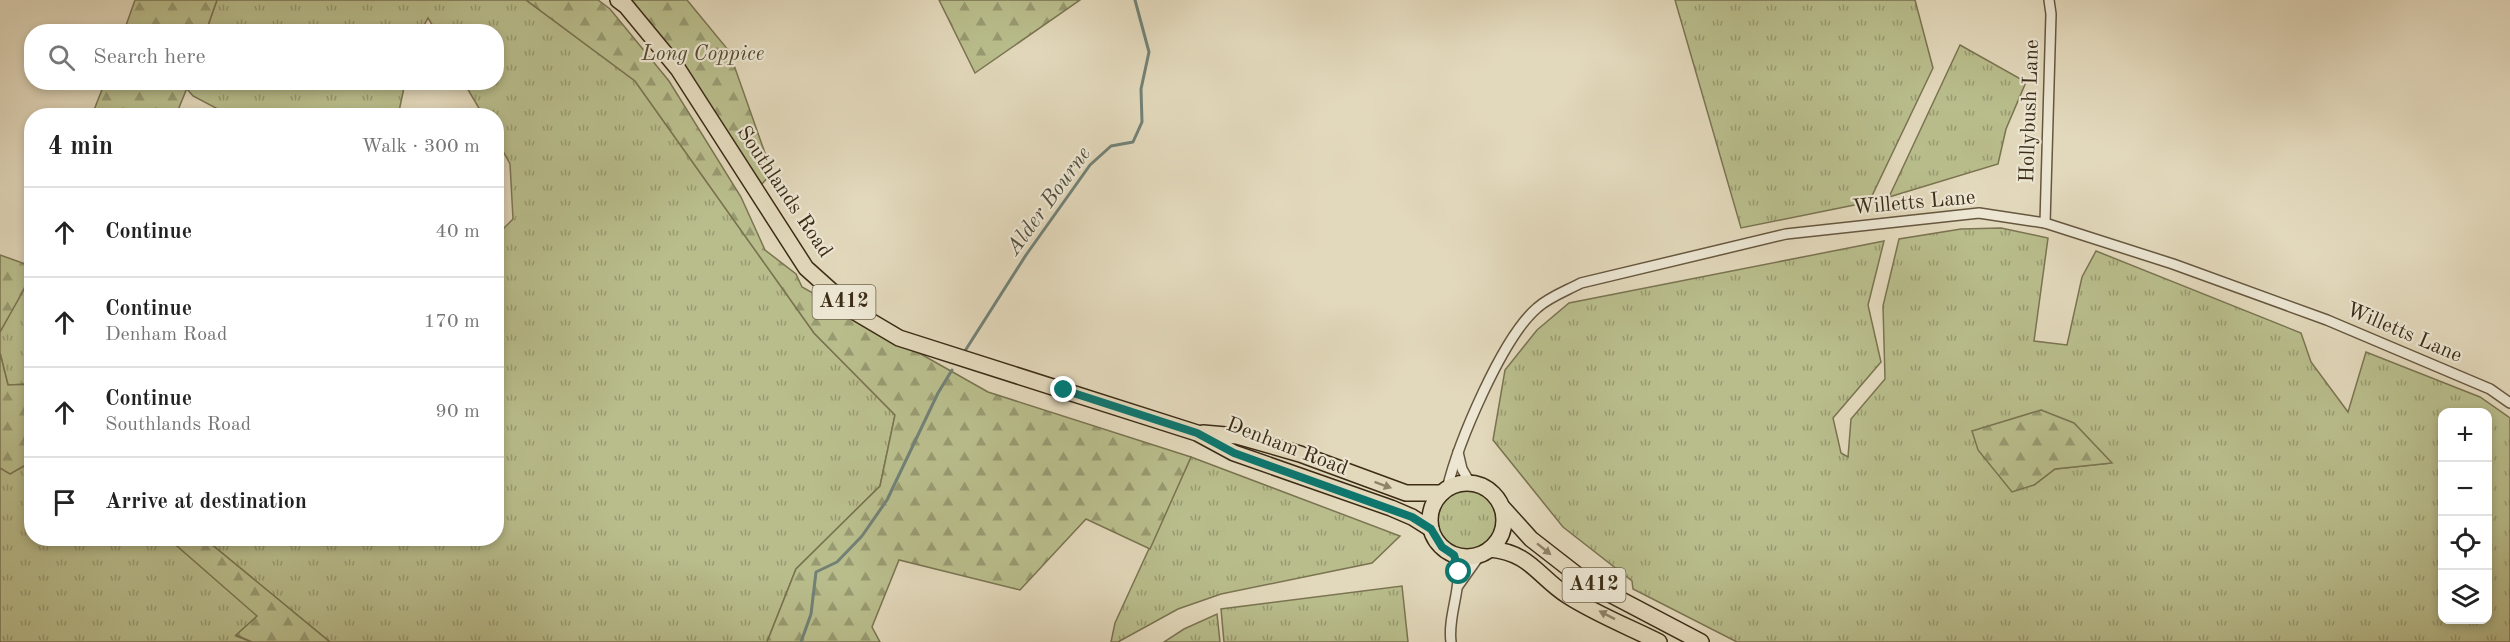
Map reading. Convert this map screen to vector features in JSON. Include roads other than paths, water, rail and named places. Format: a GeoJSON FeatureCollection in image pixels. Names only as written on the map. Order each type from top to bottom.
{"type":"FeatureCollection","features":[{"type":"Feature","properties":{"kind":"main road","name":"Southlands Road"},"geometry":{"type":"LineString","coordinates":[[618,0],[626,6],[678,69],[806,268],[855,312],[899,338],[1197,433]]}},
{"type":"Feature","properties":{"kind":"main road","name":"Denham Road"},"geometry":{"type":"LineString","coordinates":[[1197,433],[1237,436],[1300,454],[1406,493],[1444,491]]}},
{"type":"Feature","properties":{"kind":"main road","name":"Denham Road"},"geometry":{"type":"LineString","coordinates":[[1197,433],[1234,453],[1412,517],[1431,529]]}},
{"type":"Feature","properties":{"kind":"main road"},"geometry":{"type":"LineString","coordinates":[[1470,483],[1490,490],[1503,508],[1503,531],[1498,541],[1485,552],[1467,557],[1454,555],[1442,547],[1431,529],[1431,509],[1444,491],[1458,484],[1470,483]]}},
{"type":"Feature","properties":{"kind":"main road","name":"A412"},"geometry":{"type":"LineString","coordinates":[[1503,508],[1532,539],[1586,580],[1701,642]]}},
{"type":"Feature","properties":{"kind":"main road","name":"A412"},"geometry":{"type":"LineString","coordinates":[[1485,552],[1506,551],[1520,556],[1567,595],[1659,642]]}},
{"type":"Feature","properties":{"kind":"street","name":"Hollybush Lane"},"geometry":{"type":"LineString","coordinates":[[2045,223],[2051,14],[2049,0]]}},
{"type":"Feature","properties":{"kind":"street","name":"Willetts Lane"},"geometry":{"type":"LineString","coordinates":[[1444,491],[1468,425],[1497,368],[1523,323],[1537,308],[1553,297],[1581,284],[1786,234],[1979,213],[2045,223],[2174,264],[2327,320],[2490,389],[2510,404]]}},
{"type":"Feature","properties":{"kind":"street"},"geometry":{"type":"LineString","coordinates":[[1458,452],[1462,469],[1470,483]]}},
{"type":"Feature","properties":{"kind":"street"},"geometry":{"type":"LineString","coordinates":[[1458,586],[1485,552]]}},
{"type":"Feature","properties":{"kind":"street"},"geometry":{"type":"LineString","coordinates":[[1451,642],[1452,609],[1458,586],[1458,564],[1454,555]]}},
{"type":"Feature","properties":{"kind":"waterway","name":"Alder Bourne"},"geometry":{"type":"LineString","coordinates":[[963,354],[1026,255],[1090,165],[1111,146],[1133,142],[1142,122],[1141,89],[1149,52],[1135,0]]}},
{"type":"Feature","properties":{"kind":"waterway","name":"Alder Bourne"},"geometry":{"type":"LineString","coordinates":[[801,642],[811,614],[816,572],[837,562],[862,536],[887,500],[938,393],[952,370]]}},
{"type":"Feature","properties":{"kind":"park label","name":"Long Coppice"},"geometry":{"type":"Point","coordinates":[703,54]}}]}
